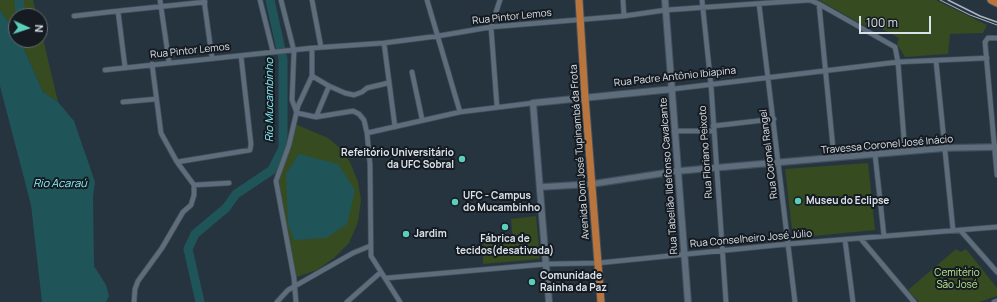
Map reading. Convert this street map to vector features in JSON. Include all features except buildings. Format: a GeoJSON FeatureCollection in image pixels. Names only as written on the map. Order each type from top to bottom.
{"type":"FeatureCollection","features":[{"type":"Feature","properties":{"kind":"main road","name":"Avenida Dom José Tupinambá da Frota"},"geometry":{"type":"LineString","coordinates":[[579,0],[601,302]]}},
{"type":"Feature","properties":{"kind":"main road","name":"Rua Tabelião Ildefonso Cavalcante"},"geometry":{"type":"LineString","coordinates":[[665,0],[673,88],[688,302]]}},
{"type":"Feature","properties":{"kind":"main road"},"geometry":{"type":"LineString","coordinates":[[991,0],[997,3]]}},
{"type":"Feature","properties":{"kind":"main road","name":"Rua Padre Antônio Ibiapina"},"geometry":{"type":"LineString","coordinates":[[533,103],[673,88]]}},
{"type":"Feature","properties":{"kind":"main road"},"geometry":{"type":"LineString","coordinates":[[533,103],[541,187],[549,302]]}},
{"type":"Feature","properties":{"kind":"street"},"geometry":{"type":"LineString","coordinates":[[160,0],[169,62]]}},
{"type":"Feature","properties":{"kind":"street"},"geometry":{"type":"LineString","coordinates":[[260,0],[275,52]]}},
{"type":"Feature","properties":{"kind":"street"},"geometry":{"type":"LineString","coordinates":[[281,0],[294,50],[292,100],[297,113]]}},
{"type":"Feature","properties":{"kind":"street"},"geometry":{"type":"LineString","coordinates":[[312,0],[321,47]]}},
{"type":"Feature","properties":{"kind":"street"},"geometry":{"type":"LineString","coordinates":[[426,0],[460,112]]}},
{"type":"Feature","properties":{"kind":"street"},"geometry":{"type":"LineString","coordinates":[[497,107],[491,27],[500,0]]}},
{"type":"Feature","properties":{"kind":"street"},"geometry":{"type":"LineString","coordinates":[[623,0],[624,16]]}},
{"type":"Feature","properties":{"kind":"street","name":"Rua Floriano Peixoto"},"geometry":{"type":"LineString","coordinates":[[702,0],[710,85],[721,251],[726,302]]}},
{"type":"Feature","properties":{"kind":"street","name":"Rua Pintor Lemos"},"geometry":{"type":"LineString","coordinates":[[105,70],[321,47],[384,43],[491,27],[624,16],[666,10],[805,0],[819,4],[892,45],[897,50],[905,152]]}},
{"type":"Feature","properties":{"kind":"street"},"geometry":{"type":"LineString","coordinates":[[74,16],[205,1],[212,58]]}},
{"type":"Feature","properties":{"kind":"street","name":"Rua Coronel Rangel"},"geometry":{"type":"LineString","coordinates":[[759,4],[795,302]]}},
{"type":"Feature","properties":{"kind":"street"},"geometry":{"type":"LineString","coordinates":[[819,4],[834,158]]}},
{"type":"Feature","properties":{"kind":"street"},"geometry":{"type":"LineString","coordinates":[[118,11],[125,67]]}},
{"type":"Feature","properties":{"kind":"street"},"geometry":{"type":"LineString","coordinates":[[997,38],[988,38],[985,42],[995,117],[997,175]]}},
{"type":"Feature","properties":{"kind":"street"},"geometry":{"type":"LineString","coordinates":[[384,43],[388,83],[395,127]]}},
{"type":"Feature","properties":{"kind":"street"},"geometry":{"type":"LineString","coordinates":[[296,302],[295,287],[276,182],[289,145],[298,106],[312,76],[312,48]]}},
{"type":"Feature","properties":{"kind":"street"},"geometry":{"type":"LineString","coordinates":[[177,162],[250,150],[251,144],[241,56]]}},
{"type":"Feature","properties":{"kind":"street","name":"Rua Padre Antônio Ibiapina"},"geometry":{"type":"LineString","coordinates":[[673,88],[710,85],[768,76],[898,62],[987,58]]}},
{"type":"Feature","properties":{"kind":"street"},"geometry":{"type":"LineString","coordinates":[[936,61],[946,148],[953,230]]}},
{"type":"Feature","properties":{"kind":"street"},"geometry":{"type":"LineString","coordinates":[[134,302],[135,289],[138,281],[162,248],[183,212],[191,205],[194,195],[194,185],[177,162],[161,133],[152,64]]}},
{"type":"Feature","properties":{"kind":"street"},"geometry":{"type":"LineString","coordinates":[[412,72],[422,119]]}},
{"type":"Feature","properties":{"kind":"street"},"geometry":{"type":"LineString","coordinates":[[312,76],[329,86],[354,95],[367,88],[388,83]]}},
{"type":"Feature","properties":{"kind":"street"},"geometry":{"type":"LineString","coordinates":[[316,117],[329,86]]}},
{"type":"Feature","properties":{"kind":"street"},"geometry":{"type":"LineString","coordinates":[[123,102],[156,99]]}},
{"type":"Feature","properties":{"kind":"street","name":"Rua Padre Antônio Ibiapina"},"geometry":{"type":"LineString","coordinates":[[367,133],[422,119],[460,112],[533,103]]}},
{"type":"Feature","properties":{"kind":"street"},"geometry":{"type":"LineString","coordinates":[[297,113],[316,117],[353,111],[362,117],[367,133],[370,185],[370,246],[372,259],[387,278],[400,302]]}},
{"type":"Feature","properties":{"kind":"street"},"geometry":{"type":"LineString","coordinates":[[675,131],[713,128],[774,119]]}},
{"type":"Feature","properties":{"kind":"street","name":"Travessa Coronel José Inácio"},"geometry":{"type":"LineString","coordinates":[[541,187],[592,184],[678,171],[946,148],[996,147]]}},
{"type":"Feature","properties":{"kind":"street"},"geometry":{"type":"LineString","coordinates":[[875,154],[884,236]]}},
{"type":"Feature","properties":{"kind":"street"},"geometry":{"type":"LineString","coordinates":[[194,185],[228,183]]}},
{"type":"Feature","properties":{"kind":"street","name":"Rua Conselheiro José Júlio"},"geometry":{"type":"LineString","coordinates":[[387,278],[547,264],[598,263],[788,244],[997,227]]}},
{"type":"Feature","properties":{"kind":"street"},"geometry":{"type":"LineString","coordinates":[[960,230],[997,272]]}},
{"type":"Feature","properties":{"kind":"street"},"geometry":{"type":"LineString","coordinates":[[861,239],[914,302]]}},
{"type":"Feature","properties":{"kind":"street"},"geometry":{"type":"LineString","coordinates":[[845,240],[853,302]]}},
{"type":"Feature","properties":{"kind":"street"},"geometry":{"type":"LineString","coordinates":[[277,302],[283,294],[353,253],[370,246]]}},
{"type":"Feature","properties":{"kind":"street"},"geometry":{"type":"LineString","coordinates":[[346,302],[381,272]]}},
{"type":"Feature","properties":{"kind":"green space"},"geometry":{"type":"Polygon","coordinates":[[[0,0],[33,0],[35,8],[8,8],[8,22],[0,10],[0,0]]]}},
{"type":"Feature","properties":{"kind":"green space"},"geometry":{"type":"Polygon","coordinates":[[[819,0],[936,0],[987,25],[983,33],[950,34],[948,54],[905,57],[897,44],[899,38],[868,21],[865,26],[819,0]]]}},
{"type":"Feature","properties":{"kind":"green space"},"geometry":{"type":"Polygon","coordinates":[[[24,48],[45,48],[58,102],[43,92],[24,48]]]}},
{"type":"Feature","properties":{"kind":"green space"},"geometry":{"type":"Polygon","coordinates":[[[295,124],[328,138],[340,148],[350,162],[358,182],[361,200],[358,222],[349,243],[334,258],[317,270],[294,278],[276,181],[295,124]]]}},
{"type":"Feature","properties":{"kind":"green space"},"geometry":{"type":"Polygon","coordinates":[[[868,163],[875,230],[793,238],[785,169],[868,163]]]}},
{"type":"Feature","properties":{"kind":"green space"},"geometry":{"type":"Polygon","coordinates":[[[536,216],[540,259],[483,264],[483,243],[513,240],[511,219],[536,216]]]}},
{"type":"Feature","properties":{"kind":"green space","name":"Cemitério São José"},"geometry":{"type":"Polygon","coordinates":[[[956,249],[961,252],[966,249],[997,288],[997,296],[979,302],[919,302],[908,290],[956,249]]]}},
{"type":"Feature","properties":{"kind":"water","name":"Rio Acaraú"},"geometry":{"type":"Polygon","coordinates":[[[0,10],[8,22],[8,48],[24,48],[43,92],[58,102],[74,121],[95,182],[93,196],[94,266],[106,285],[109,296],[106,302],[42,302],[31,205],[0,86],[0,10]]]}},
{"type":"Feature","properties":{"kind":"water"},"geometry":{"type":"Polygon","coordinates":[[[299,154],[338,164],[355,190],[347,224],[326,238],[294,240],[288,224],[286,174],[299,154]]]}},
{"type":"Feature","properties":{"kind":"waterway"},"geometry":{"type":"LineString","coordinates":[[19,0],[20,8]]}},
{"type":"Feature","properties":{"kind":"waterway","name":"Rio Mucambinho"},"geometry":{"type":"LineString","coordinates":[[200,302],[188,249],[195,234],[226,208],[236,194],[272,170],[283,148],[283,59],[270,0]]}},
{"type":"Feature","properties":{"kind":"tram line"},"geometry":{"type":"LineString","coordinates":[[940,0],[970,15],[997,25]]}},
{"type":"Feature","properties":{"kind":"railway"},"geometry":{"type":"LineString","coordinates":[[948,0],[980,16],[997,22]]}},
{"type":"Feature","properties":{"kind":"place","name":"Refeitório Universitário da UFC Sobral"},"geometry":{"type":"Point","coordinates":[462,159]}},
{"type":"Feature","properties":{"kind":"place","name":"Museu do Eclipse"},"geometry":{"type":"Point","coordinates":[798,201]}},
{"type":"Feature","properties":{"kind":"place","name":"UFC - Campus do Mucambinho"},"geometry":{"type":"Point","coordinates":[455,202]}},
{"type":"Feature","properties":{"kind":"place","name":"Fábrica de tecidos(desativada)"},"geometry":{"type":"Point","coordinates":[505,227]}},
{"type":"Feature","properties":{"kind":"place","name":"Jardim"},"geometry":{"type":"Point","coordinates":[406,234]}},
{"type":"Feature","properties":{"kind":"place","name":"Comunidade Rainha da Paz"},"geometry":{"type":"Point","coordinates":[532,282]}}]}
